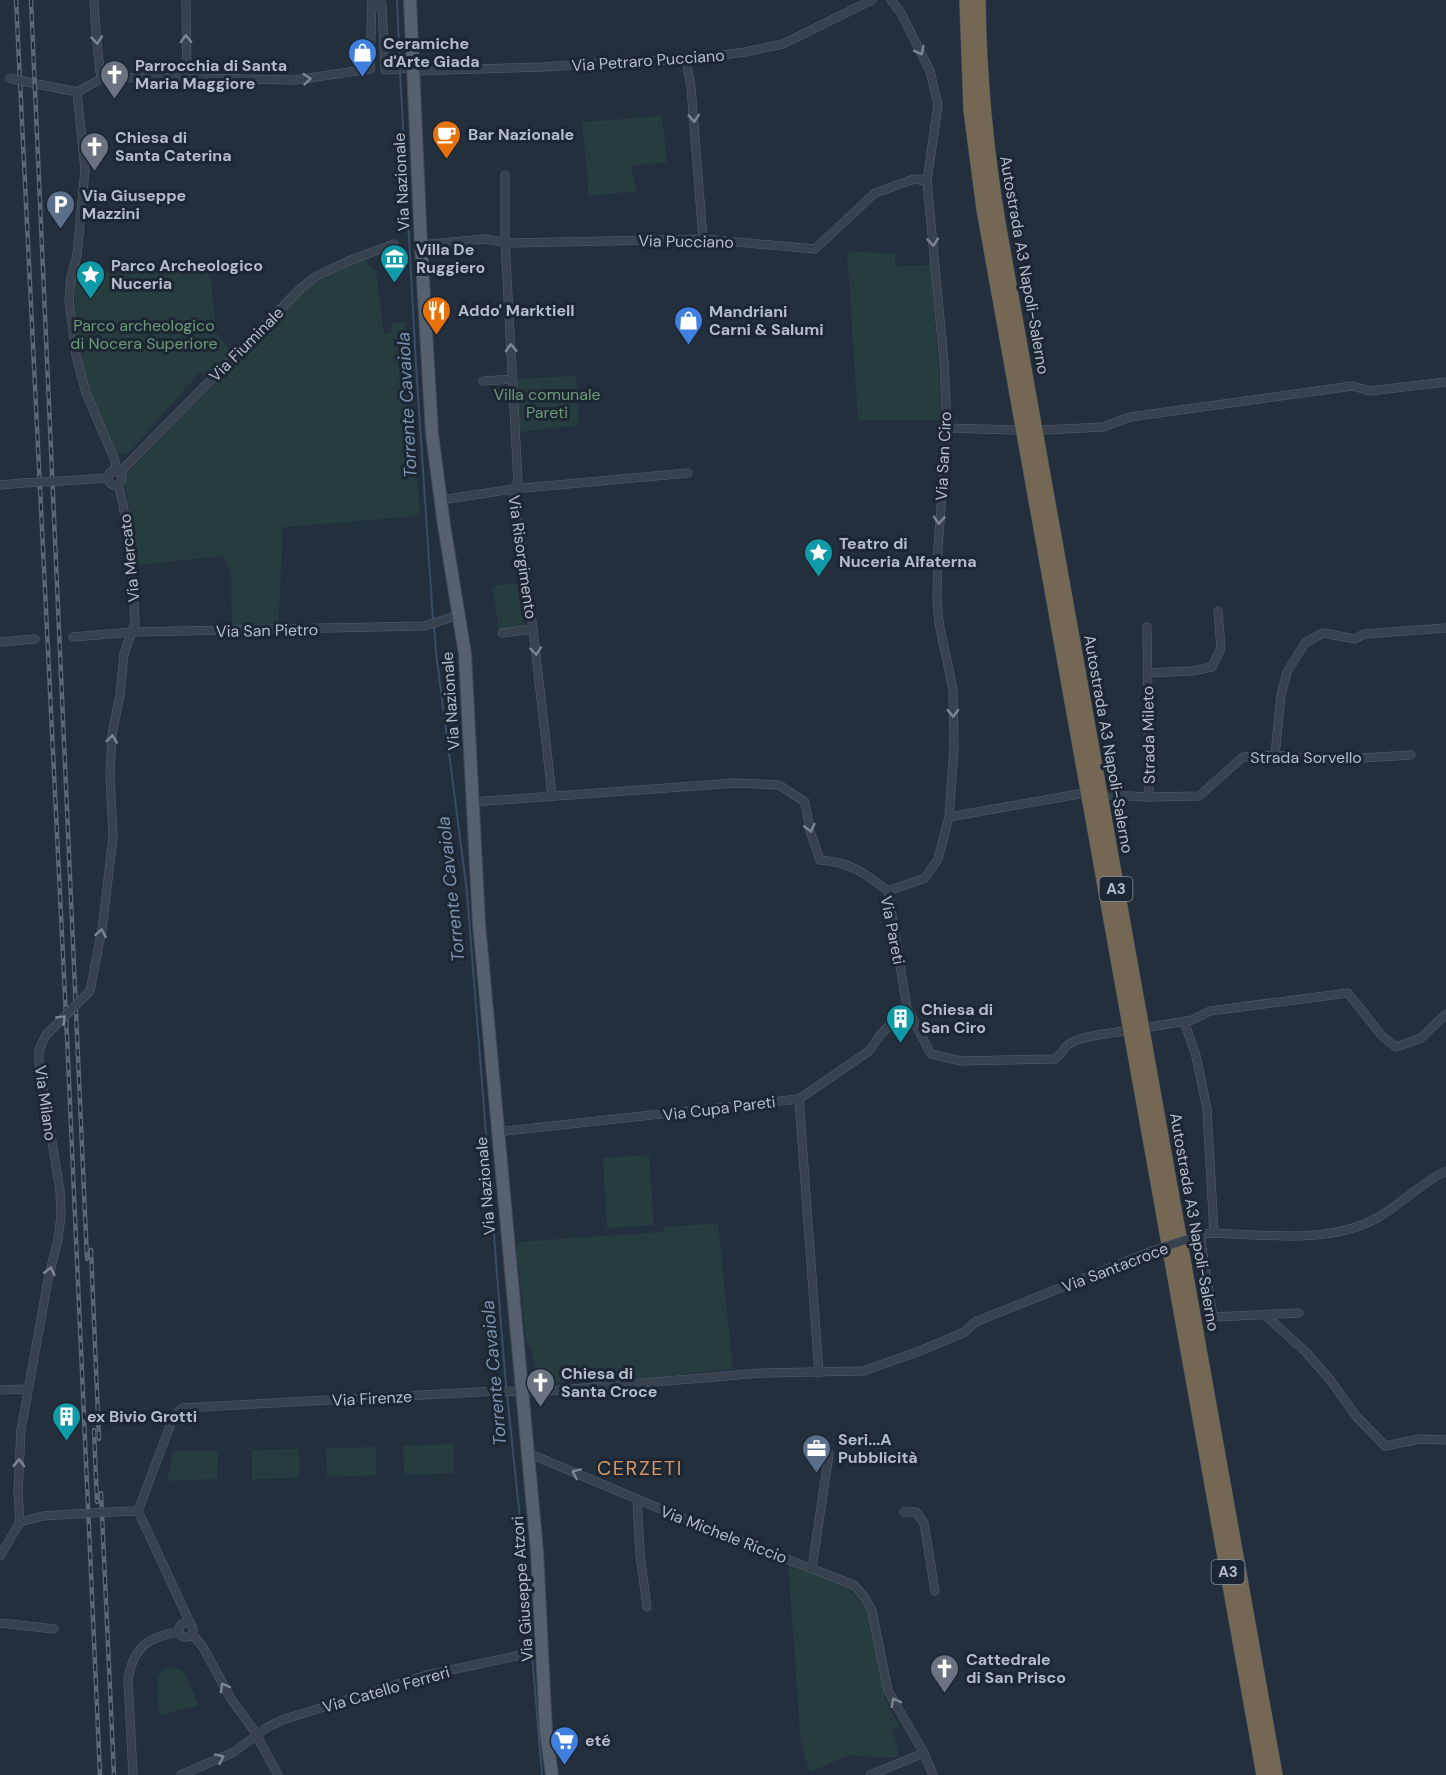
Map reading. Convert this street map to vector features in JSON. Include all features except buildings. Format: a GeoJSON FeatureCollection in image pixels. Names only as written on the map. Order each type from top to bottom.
{"type":"FeatureCollection","features":[{"type":"Feature","properties":{"kind":"highway","name":"Autostrada A3 Napoli-Salerno"},"geometry":{"type":"LineString","coordinates":[[967,0],[970,92],[976,158],[984,209],[1264,1775]]}},
{"type":"Feature","properties":{"kind":"highway","name":"Autostrada A3 Napoli-Salerno"},"geometry":{"type":"LineString","coordinates":[[978,0],[982,107],[999,229],[1275,1775]]}},
{"type":"Feature","properties":{"kind":"main road","name":"Via Nazionale"},"geometry":{"type":"LineString","coordinates":[[410,0],[410,69],[432,434],[453,617],[465,654],[479,924],[520,1394]]}},
{"type":"Feature","properties":{"kind":"main road","name":"Via Giuseppe Atzori"},"geometry":{"type":"LineString","coordinates":[[520,1394],[537,1552],[546,1732],[552,1775]]}},
{"type":"Feature","properties":{"kind":"street"},"geometry":{"type":"LineString","coordinates":[[94,0],[101,79]]}},
{"type":"Feature","properties":{"kind":"street"},"geometry":{"type":"LineString","coordinates":[[186,0],[186,77]]}},
{"type":"Feature","properties":{"kind":"street"},"geometry":{"type":"LineString","coordinates":[[0,76],[77,92],[101,79],[186,77],[295,80],[370,69],[372,0]]}},
{"type":"Feature","properties":{"kind":"street","name":"Via Petraro Pucciano"},"geometry":{"type":"LineString","coordinates":[[382,2],[385,70],[543,67],[686,60],[745,52],[783,44],[872,0]]}},
{"type":"Feature","properties":{"kind":"street","name":"Via San Ciro"},"geometry":{"type":"LineString","coordinates":[[888,891],[925,878],[938,859],[949,817],[954,749],[953,689],[939,623],[937,599],[938,548],[947,428],[944,362],[927,182],[938,105],[930,71],[901,13],[891,0]]}},
{"type":"Feature","properties":{"kind":"street"},"geometry":{"type":"LineString","coordinates":[[370,9],[382,2]]}},
{"type":"Feature","properties":{"kind":"street"},"geometry":{"type":"LineString","coordinates":[[686,60],[691,87],[703,239]]}},
{"type":"Feature","properties":{"kind":"street"},"geometry":{"type":"LineString","coordinates":[[77,92],[85,170],[77,255],[69,300],[76,355],[86,393],[121,478],[118,484],[112,484],[108,478]]}},
{"type":"Feature","properties":{"kind":"street","name":"Via Risorgimento"},"geometry":{"type":"LineString","coordinates":[[505,175],[505,241],[518,482],[513,489],[533,629],[552,795]]}},
{"type":"Feature","properties":{"kind":"street","name":"Via Pucciano"},"geometry":{"type":"LineString","coordinates":[[421,245],[484,239],[512,243],[703,239],[815,249],[875,194],[914,179],[927,182]]}},
{"type":"Feature","properties":{"kind":"street","name":"Via Fiuminale"},"geometry":{"type":"LineString","coordinates":[[118,472],[300,289],[315,278],[346,262],[394,244]]}},
{"type":"Feature","properties":{"kind":"street"},"geometry":{"type":"LineString","coordinates":[[483,381],[513,379]]}},
{"type":"Feature","properties":{"kind":"street"},"geometry":{"type":"LineString","coordinates":[[1044,430],[1102,427],[1130,417],[1352,386],[1370,390],[1446,382]]}},
{"type":"Feature","properties":{"kind":"street"},"geometry":{"type":"LineString","coordinates":[[947,428],[1015,430]]}},
{"type":"Feature","properties":{"kind":"street"},"geometry":{"type":"LineString","coordinates":[[108,478],[111,473],[118,472]]}},
{"type":"Feature","properties":{"kind":"street"},"geometry":{"type":"LineString","coordinates":[[441,500],[513,489],[688,472]]}},
{"type":"Feature","properties":{"kind":"street"},"geometry":{"type":"LineString","coordinates":[[0,485],[108,478]]}},
{"type":"Feature","properties":{"kind":"street","name":"Via Mercato"},"geometry":{"type":"LineString","coordinates":[[118,484],[132,564],[135,612],[133,632]]}},
{"type":"Feature","properties":{"kind":"street","name":"Strada Mileto"},"geometry":{"type":"LineString","coordinates":[[1147,673],[1212,667],[1221,648],[1218,611]]}},
{"type":"Feature","properties":{"kind":"street","name":"Via San Pietro"},"geometry":{"type":"LineString","coordinates":[[73,638],[133,632],[424,626],[453,617]]}},
{"type":"Feature","properties":{"kind":"street","name":"Strada Mileto"},"geometry":{"type":"LineString","coordinates":[[1147,627],[1149,797]]}},
{"type":"Feature","properties":{"kind":"street"},"geometry":{"type":"LineString","coordinates":[[1275,755],[1281,695],[1287,672],[1305,643],[1323,633],[1355,639],[1364,633],[1446,628]]}},
{"type":"Feature","properties":{"kind":"street"},"geometry":{"type":"LineString","coordinates":[[502,633],[533,629]]}},
{"type":"Feature","properties":{"kind":"street","name":"Via Milano"},"geometry":{"type":"LineString","coordinates":[[20,1522],[18,1492],[20,1449],[27,1389],[61,1216],[60,1191],[39,1050],[46,1035],[90,991],[102,929],[113,838],[110,775],[112,735],[120,695],[124,654],[133,632]]}},
{"type":"Feature","properties":{"kind":"street"},"geometry":{"type":"LineString","coordinates":[[0,642],[35,639]]}},
{"type":"Feature","properties":{"kind":"street","name":"Strada Sorvello"},"geometry":{"type":"LineString","coordinates":[[1108,795],[1200,796],[1243,757],[1275,755],[1328,760],[1411,755]]}},
{"type":"Feature","properties":{"kind":"street","name":"Via Pareti"},"geometry":{"type":"LineString","coordinates":[[472,802],[735,783],[779,785],[805,802],[810,831],[820,860],[837,861],[863,871],[888,891],[907,1008],[931,1054],[961,1061],[1055,1059],[1075,1040],[1125,1031]]}},
{"type":"Feature","properties":{"kind":"street"},"geometry":{"type":"LineString","coordinates":[[949,817],[1079,794]]}},
{"type":"Feature","properties":{"kind":"street"},"geometry":{"type":"LineString","coordinates":[[1150,1027],[1192,1020],[1210,1011],[1348,993],[1382,1036],[1396,1047],[1421,1038],[1446,1014]]}},
{"type":"Feature","properties":{"kind":"street","name":"Via Cupa Pareti"},"geometry":{"type":"LineString","coordinates":[[497,1132],[799,1099],[869,1051],[880,1035],[907,1008]]}},
{"type":"Feature","properties":{"kind":"street"},"geometry":{"type":"LineString","coordinates":[[1184,1021],[1197,1056],[1207,1108],[1214,1233]]}},
{"type":"Feature","properties":{"kind":"street"},"geometry":{"type":"LineString","coordinates":[[799,1099],[819,1373]]}},
{"type":"Feature","properties":{"kind":"street","name":"Via Santacroce"},"geometry":{"type":"LineString","coordinates":[[520,1394],[761,1373],[863,1371],[920,1352],[965,1332],[975,1322],[1152,1251],[1200,1235],[1214,1233],[1315,1234],[1352,1228],[1380,1217],[1446,1171]]}},
{"type":"Feature","properties":{"kind":"street"},"geometry":{"type":"LineString","coordinates":[[1200,1235],[1213,1317],[1299,1313]]}},
{"type":"Feature","properties":{"kind":"street"},"geometry":{"type":"LineString","coordinates":[[1266,1316],[1306,1352],[1331,1381],[1356,1416],[1385,1446],[1420,1440],[1446,1440]]}},
{"type":"Feature","properties":{"kind":"street"},"geometry":{"type":"LineString","coordinates":[[0,1390],[27,1389]]}},
{"type":"Feature","properties":{"kind":"street","name":"Via Firenze"},"geometry":{"type":"LineString","coordinates":[[138,1511],[168,1429],[177,1411],[182,1408],[497,1391],[520,1394]]}},
{"type":"Feature","properties":{"kind":"street","name":"Via Michele Riccio"},"geometry":{"type":"LineString","coordinates":[[528,1453],[701,1526],[854,1585],[872,1611],[888,1690],[924,1753],[933,1775]]}},
{"type":"Feature","properties":{"kind":"street","name":"Via Michele Riccio"},"geometry":{"type":"LineString","coordinates":[[812,1568],[829,1454]]}},
{"type":"Feature","properties":{"kind":"street","name":"Via Michele Riccio"},"geometry":{"type":"LineString","coordinates":[[637,1500],[640,1554],[647,1607]]}},
{"type":"Feature","properties":{"kind":"street"},"geometry":{"type":"LineString","coordinates":[[0,1556],[20,1522],[43,1516],[138,1511],[179,1601],[185,1609],[193,1629],[192,1634],[202,1647],[231,1699],[243,1714],[278,1775]]}},
{"type":"Feature","properties":{"kind":"street"},"geometry":{"type":"LineString","coordinates":[[904,1512],[916,1512],[922,1519],[935,1591]]}},
{"type":"Feature","properties":{"kind":"street"},"geometry":{"type":"LineString","coordinates":[[178,1632],[182,1624],[179,1601]]}},
{"type":"Feature","properties":{"kind":"street"},"geometry":{"type":"LineString","coordinates":[[0,1623],[54,1629]]}},
{"type":"Feature","properties":{"kind":"street"},"geometry":{"type":"LineString","coordinates":[[182,1624],[191,1625]]}},
{"type":"Feature","properties":{"kind":"street"},"geometry":{"type":"LineString","coordinates":[[178,1632],[186,1638],[192,1634]]}},
{"type":"Feature","properties":{"kind":"street"},"geometry":{"type":"LineString","coordinates":[[133,1775],[128,1679],[130,1666],[142,1646],[163,1635],[178,1632]]}},
{"type":"Feature","properties":{"kind":"street","name":"Via Catello Ferreri"},"geometry":{"type":"LineString","coordinates":[[181,1775],[234,1752],[266,1728],[282,1720],[427,1675],[521,1655]]}},
{"type":"Feature","properties":{"kind":"street"},"geometry":{"type":"LineString","coordinates":[[870,1775],[924,1753]]}},
{"type":"Feature","properties":{"kind":"green space"},"geometry":{"type":"Polygon","coordinates":[[[662,116],[667,162],[631,166],[637,191],[589,196],[582,122],[662,116]]]}},
{"type":"Feature","properties":{"kind":"green space"},"geometry":{"type":"Polygon","coordinates":[[[847,251],[895,254],[895,266],[931,265],[942,420],[858,420],[847,251]]]}},
{"type":"Feature","properties":{"kind":"green space"},"geometry":{"type":"Polygon","coordinates":[[[364,257],[370,268],[376,271],[384,334],[391,333],[392,324],[405,321],[420,516],[283,527],[278,630],[232,628],[231,573],[223,556],[137,565],[124,476],[306,288],[364,257]]]}},
{"type":"Feature","properties":{"kind":"green space","name":"Parco archeologico di Nocera Superiore"},"geometry":{"type":"Polygon","coordinates":[[[209,267],[217,335],[232,352],[207,378],[200,372],[127,455],[117,452],[99,418],[85,373],[76,324],[75,273],[209,267]]]}},
{"type":"Feature","properties":{"kind":"green space","name":"Villa comunale Pareti"},"geometry":{"type":"Polygon","coordinates":[[[576,376],[579,425],[519,432],[513,379],[576,376]]]}},
{"type":"Feature","properties":{"kind":"green space"},"geometry":{"type":"Polygon","coordinates":[[[517,583],[524,629],[499,631],[492,586],[517,583]]]}},
{"type":"Feature","properties":{"kind":"green space"},"geometry":{"type":"Polygon","coordinates":[[[649,1155],[654,1225],[607,1228],[603,1158],[649,1155]]]}},
{"type":"Feature","properties":{"kind":"green space"},"geometry":{"type":"Polygon","coordinates":[[[718,1223],[733,1369],[638,1379],[580,1382],[548,1382],[538,1376],[531,1349],[526,1340],[516,1242],[663,1232],[664,1227],[718,1223]]]}},
{"type":"Feature","properties":{"kind":"green space"},"geometry":{"type":"Polygon","coordinates":[[[454,1444],[454,1473],[404,1475],[403,1446],[454,1444]]]}},
{"type":"Feature","properties":{"kind":"green space"},"geometry":{"type":"Polygon","coordinates":[[[376,1447],[376,1475],[327,1477],[326,1448],[376,1447]]]}},
{"type":"Feature","properties":{"kind":"green space"},"geometry":{"type":"Polygon","coordinates":[[[299,1449],[299,1478],[252,1479],[252,1450],[299,1449]]]}},
{"type":"Feature","properties":{"kind":"green space"},"geometry":{"type":"Polygon","coordinates":[[[173,1451],[218,1451],[217,1479],[167,1481],[173,1451]]]}},
{"type":"Feature","properties":{"kind":"green space"},"geometry":{"type":"Polygon","coordinates":[[[788,1564],[847,1586],[862,1603],[869,1616],[885,1699],[900,1727],[893,1730],[899,1757],[850,1755],[810,1772],[801,1744],[788,1564]]]}},
{"type":"Feature","properties":{"kind":"green space"},"geometry":{"type":"Polygon","coordinates":[[[170,1667],[182,1670],[199,1705],[160,1715],[157,1693],[158,1675],[170,1667]]]}},
{"type":"Feature","properties":{"kind":"waterway","name":"Torrente Cavaiola"},"geometry":{"type":"LineString","coordinates":[[397,0],[400,66]]}},
{"type":"Feature","properties":{"kind":"waterway","name":"Torrente Cavaiola"},"geometry":{"type":"LineString","coordinates":[[400,72],[433,620]]}},
{"type":"Feature","properties":{"kind":"waterway","name":"Torrente Cavaiola"},"geometry":{"type":"LineString","coordinates":[[434,626],[467,892],[505,1375],[525,1567],[542,1775]]}},
{"type":"Feature","properties":{"kind":"railway"},"geometry":{"type":"LineString","coordinates":[[16,0],[67,1037],[100,1775]]}},
{"type":"Feature","properties":{"kind":"railway"},"geometry":{"type":"LineString","coordinates":[[31,0],[87,1259]]}},
{"type":"Feature","properties":{"kind":"railway"},"geometry":{"type":"LineString","coordinates":[[91,1250],[99,1439]]}},
{"type":"Feature","properties":{"kind":"railway"},"geometry":{"type":"LineString","coordinates":[[94,1430],[97,1502]]}},
{"type":"Feature","properties":{"kind":"railway"},"geometry":{"type":"LineString","coordinates":[[101,1493],[114,1775]]}},
{"type":"Feature","properties":{"kind":"place","name":"Ceramiche d'Arte Giada"},"geometry":{"type":"Point","coordinates":[362,78]}},
{"type":"Feature","properties":{"kind":"place","name":"Parrocchia di Santa Maria Maggiore"},"geometry":{"type":"Point","coordinates":[114,100]}},
{"type":"Feature","properties":{"kind":"place","name":"Bar Nazionale"},"geometry":{"type":"Point","coordinates":[447,160]}},
{"type":"Feature","properties":{"kind":"place","name":"Chiesa di Santa Caterina"},"geometry":{"type":"Point","coordinates":[94,172]}},
{"type":"Feature","properties":{"kind":"place","name":"Via Giuseppe Mazzini"},"geometry":{"type":"Point","coordinates":[61,230]}},
{"type":"Feature","properties":{"kind":"place","name":"Villa De Ruggiero"},"geometry":{"type":"Point","coordinates":[395,284]}},
{"type":"Feature","properties":{"kind":"place","name":"Parco Archeologico Nuceria"},"geometry":{"type":"Point","coordinates":[90,300]}},
{"type":"Feature","properties":{"kind":"place","name":"Addo' Marktiell"},"geometry":{"type":"Point","coordinates":[437,336]}},
{"type":"Feature","properties":{"kind":"place","name":"Mandriani Carni & Salumi"},"geometry":{"type":"Point","coordinates":[688,346]}},
{"type":"Feature","properties":{"kind":"place","name":"Teatro di Nuceria Alfaterna"},"geometry":{"type":"Point","coordinates":[818,578]}},
{"type":"Feature","properties":{"kind":"place","name":"Chiesa di San Ciro"},"geometry":{"type":"Point","coordinates":[900,1044]}},
{"type":"Feature","properties":{"kind":"place","name":"Chiesa di Santa Croce"},"geometry":{"type":"Point","coordinates":[540,1408]}},
{"type":"Feature","properties":{"kind":"place","name":"ex Bivio Grotti"},"geometry":{"type":"Point","coordinates":[66,1442]}},
{"type":"Feature","properties":{"kind":"place","name":"Seri...A Pubblicità"},"geometry":{"type":"Point","coordinates":[817,1474]}},
{"type":"Feature","properties":{"kind":"place","name":"Cattedrale di San Prisco"},"geometry":{"type":"Point","coordinates":[945,1694]}},
{"type":"Feature","properties":{"kind":"place","name":"eté"},"geometry":{"type":"Point","coordinates":[564,1766]}},
{"type":"Feature","properties":{"kind":"district","name":"CERZETI"},"geometry":{"type":"Point","coordinates":[640,1468]}}]}
